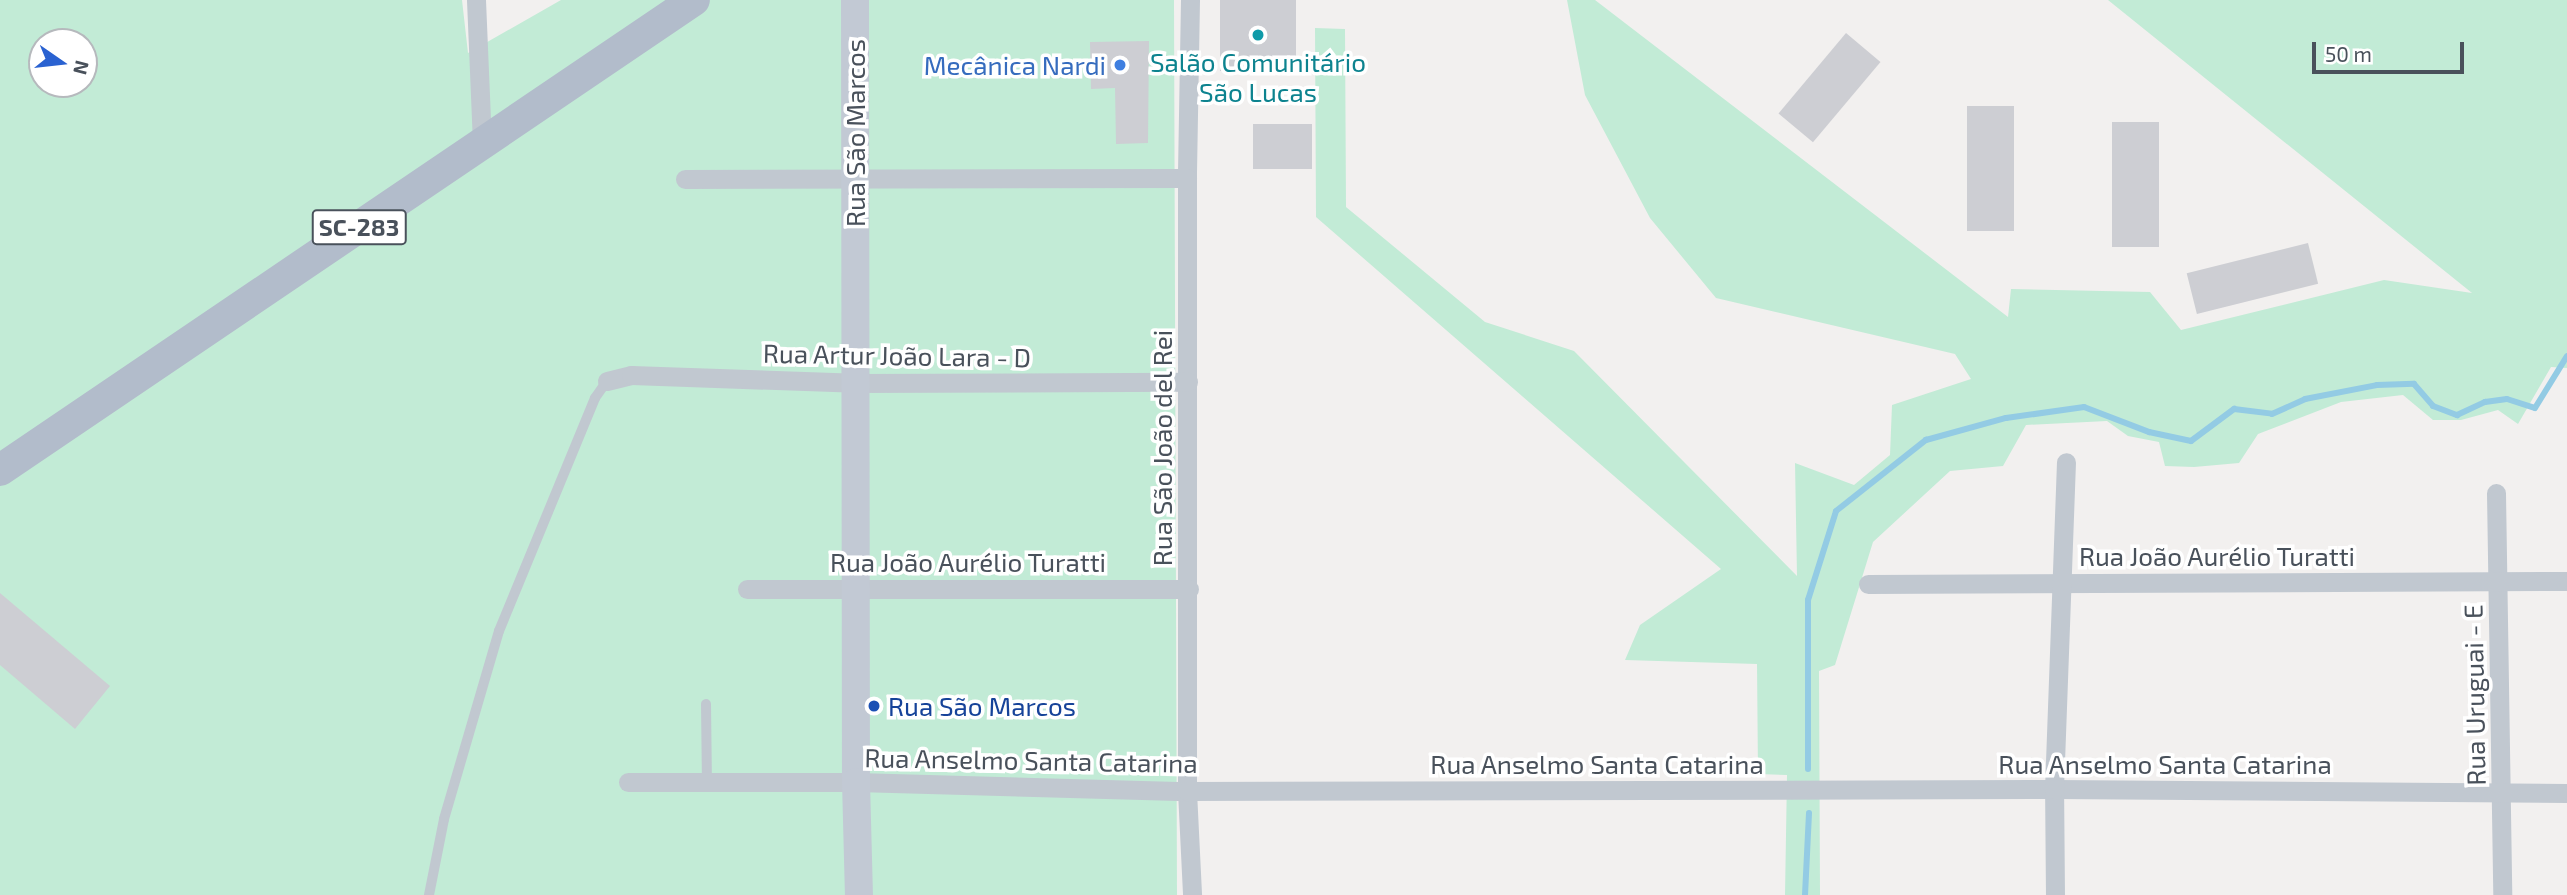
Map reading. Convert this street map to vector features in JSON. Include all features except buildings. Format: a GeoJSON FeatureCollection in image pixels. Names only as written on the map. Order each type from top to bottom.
{"type":"FeatureCollection","features":[{"type":"Feature","properties":{"kind":"main road"},"geometry":{"type":"LineString","coordinates":[[482,143],[694,0]]}},
{"type":"Feature","properties":{"kind":"main road","name":"SC-283"},"geometry":{"type":"LineString","coordinates":[[0,470],[482,143]]}},
{"type":"Feature","properties":{"kind":"street"},"geometry":{"type":"LineString","coordinates":[[476,0],[482,143]]}},
{"type":"Feature","properties":{"kind":"street","name":"Rua São Marcos"},"geometry":{"type":"LineString","coordinates":[[855,0],[856,782],[859,895]]}},
{"type":"Feature","properties":{"kind":"street","name":"Rua São João del Rei"},"geometry":{"type":"LineString","coordinates":[[1190,0],[1186,791],[1192,895]]}},
{"type":"Feature","properties":{"kind":"street"},"geometry":{"type":"LineString","coordinates":[[685,179],[1187,178]]}},
{"type":"Feature","properties":{"kind":"street","name":"Rua Artur João Lara - D"},"geometry":{"type":"LineString","coordinates":[[607,381],[631,375],[855,383],[1188,382]]}},
{"type":"Feature","properties":{"kind":"street"},"geometry":{"type":"LineString","coordinates":[[2055,895],[2054,789],[2066,462]]}},
{"type":"Feature","properties":{"kind":"street","name":"Rua Uruguai - E"},"geometry":{"type":"LineString","coordinates":[[2496,493],[2502,895]]}},
{"type":"Feature","properties":{"kind":"street","name":"Rua João Aurélio Turatti"},"geometry":{"type":"LineString","coordinates":[[1868,584],[2567,581]]}},
{"type":"Feature","properties":{"kind":"street","name":"Rua João Aurélio Turatti"},"geometry":{"type":"LineString","coordinates":[[747,589],[1189,589]]}},
{"type":"Feature","properties":{"kind":"street","name":"Rua Anselmo Santa Catarina"},"geometry":{"type":"LineString","coordinates":[[628,782],[856,782],[1186,791],[2054,789],[2567,793]]}},
{"type":"Feature","properties":{"kind":"lane"},"geometry":{"type":"LineString","coordinates":[[429,895],[444,819],[499,631],[595,398],[607,381]]}},
{"type":"Feature","properties":{"kind":"lane"},"geometry":{"type":"LineString","coordinates":[[706,704],[707,782]]}},
{"type":"Feature","properties":{"kind":"green space"},"geometry":{"type":"Polygon","coordinates":[[[0,0],[462,0],[468,53],[561,0],[1174,0],[1177,895],[0,895],[0,0]]]}},
{"type":"Feature","properties":{"kind":"green space"},"geometry":{"type":"Polygon","coordinates":[[[1567,0],[1595,0],[2008,317],[2011,289],[2150,292],[2181,330],[2384,280],[2472,293],[2108,0],[2567,0],[2567,368],[2551,367],[2518,424],[2498,410],[2461,420],[2433,420],[2403,395],[2341,402],[2258,434],[2239,463],[2194,467],[2165,466],[2159,442],[2128,436],[2107,421],[2026,425],[2003,466],[1950,471],[1873,542],[1835,665],[1819,671],[1820,895],[1785,895],[1787,775],[1758,774],[1757,664],[1625,660],[1640,625],[1721,569],[1316,217],[1315,28],[1345,29],[1346,207],[1485,322],[1574,351],[1797,576],[1795,463],[1854,485],[1890,455],[1892,405],[1971,379],[1955,354],[1716,298],[1650,218],[1585,95],[1567,0]]]}},
{"type":"Feature","properties":{"kind":"waterway"},"geometry":{"type":"LineString","coordinates":[[1808,769],[1808,600],[1836,511],[1926,440],[2006,418],[2084,407],[2149,432],[2191,441],[2234,409],[2272,414],[2305,399],[2377,385],[2414,384],[2433,406],[2457,415],[2485,402],[2507,399],[2535,408],[2567,356]]}},
{"type":"Feature","properties":{"kind":"waterway"},"geometry":{"type":"LineString","coordinates":[[1805,895],[1809,813]]}},
{"type":"Feature","properties":{"kind":"place","name":"Salão Comunitário São Lucas"},"geometry":{"type":"Point","coordinates":[1258,35]}},
{"type":"Feature","properties":{"kind":"place","name":"Mecânica Nardi"},"geometry":{"type":"Point","coordinates":[1120,65]}},
{"type":"Feature","properties":{"kind":"place","name":"Rua São Marcos"},"geometry":{"type":"Point","coordinates":[874,706]}}]}
